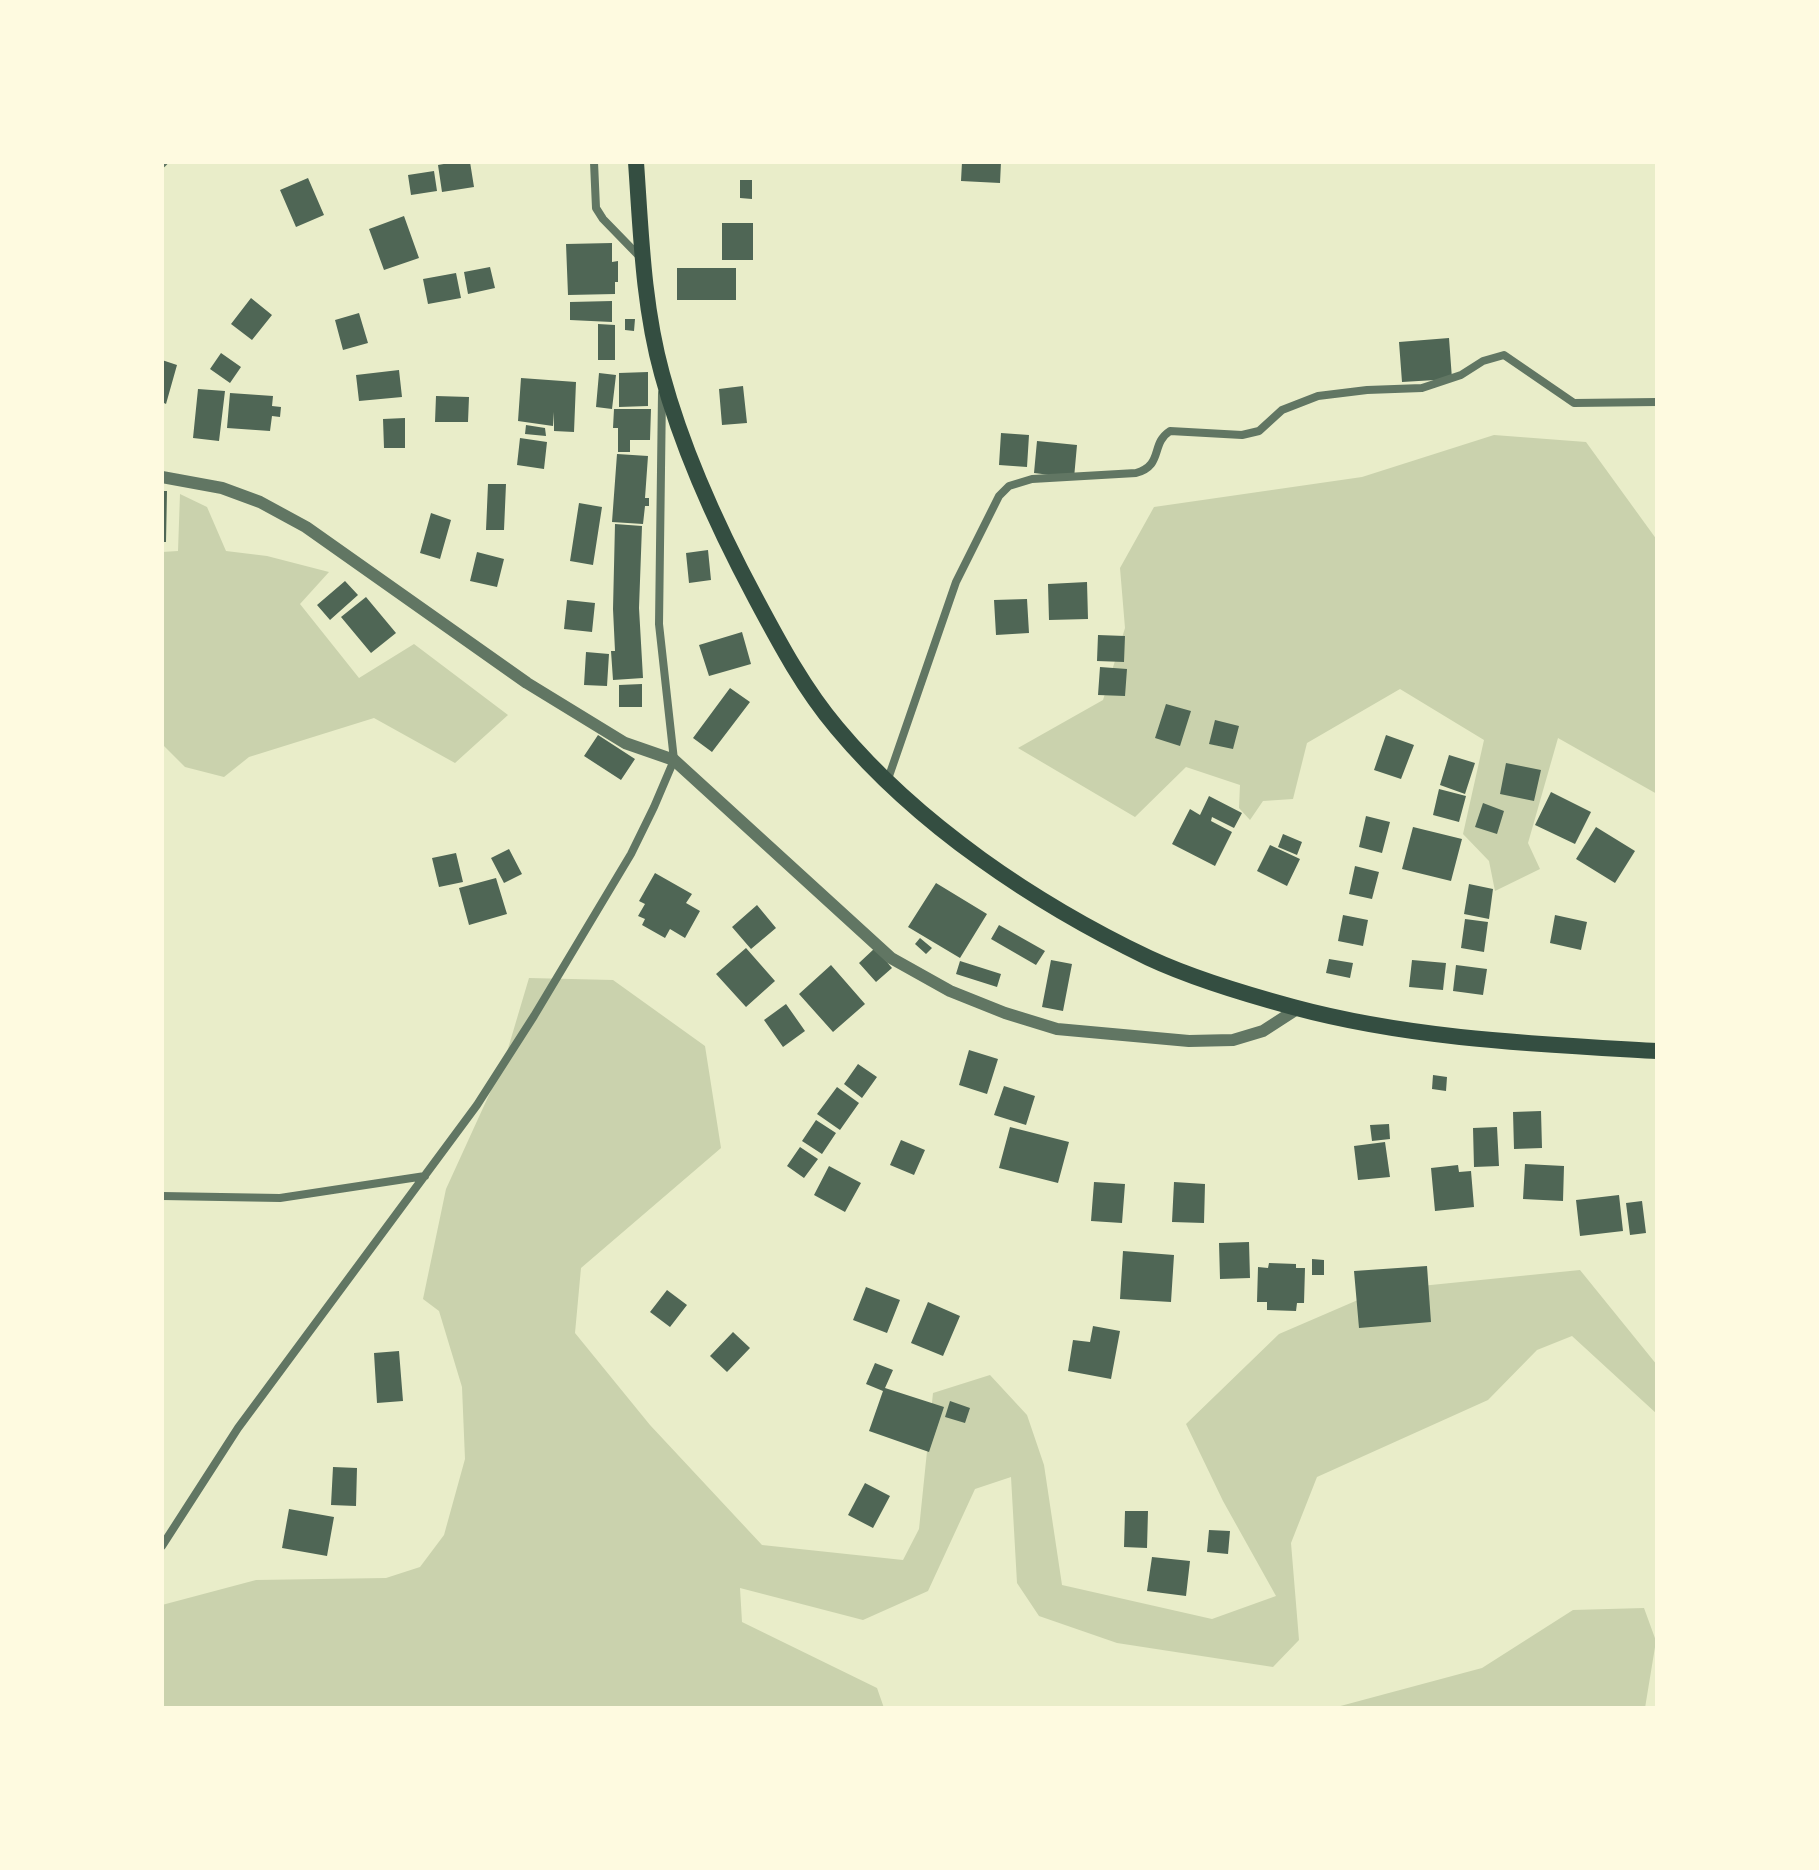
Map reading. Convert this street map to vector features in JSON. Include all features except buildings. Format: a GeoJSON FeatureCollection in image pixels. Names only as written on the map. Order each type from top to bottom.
{"type":"FeatureCollection","features":[{"type":"Feature","properties":{"kind":"highway"},"geometry":{"type":"LineString","coordinates":[[636,162],[642,260],[662,375],[725,542],[791,665],[838,729],[887,780],[956,841],[1012,880],[1088,925],[1151,959],[1232,990],[1297,1009],[1409,1030],[1657,1051]]}},
{"type":"Feature","properties":{"kind":"street"},"geometry":{"type":"LineString","coordinates":[[594,162],[596,208],[642,260]]}},
{"type":"Feature","properties":{"kind":"street"},"geometry":{"type":"LineString","coordinates":[[887,780],[956,582],[999,496],[1009,486],[1032,479],[1136,473],[1154,463],[1163,435],[1170,431],[1242,435],[1259,431],[1282,410],[1318,396],[1422,388],[1461,375],[1483,361],[1504,355],[1574,403],[1657,402]]}},
{"type":"Feature","properties":{"kind":"street"},"geometry":{"type":"LineString","coordinates":[[162,1546],[213,1463],[255,1403],[477,1105],[631,854],[674,760],[659,624],[662,375]]}},
{"type":"Feature","properties":{"kind":"street"},"geometry":{"type":"LineString","coordinates":[[162,477],[222,488],[260,502],[306,527],[527,683],[625,743],[674,760],[891,958],[950,991],[1057,1029],[1189,1041],[1233,1040],[1263,1031],[1297,1009]]}},
{"type":"Feature","properties":{"kind":"street"},"geometry":{"type":"LineString","coordinates":[[162,1196],[280,1198],[425,1176]]}},
{"type":"Feature","properties":{"kind":"green space"},"geometry":{"type":"Polygon","coordinates":[[[1494,435],[1586,442],[1657,540],[1657,794],[1558,738],[1528,843],[1540,869],[1495,891],[1489,861],[1463,834],[1484,740],[1400,689],[1307,743],[1293,799],[1263,801],[1250,820],[1239,808],[1240,785],[1186,767],[1135,817],[1018,748],[1103,700],[1125,628],[1120,568],[1154,507],[1362,477],[1494,435]]]}},
{"type":"Feature","properties":{"kind":"green space"},"geometry":{"type":"Polygon","coordinates":[[[180,494],[207,507],[226,551],[267,556],[329,572],[300,604],[359,678],[414,644],[508,715],[455,763],[374,718],[249,757],[224,777],[185,767],[162,744],[162,552],[178,551],[180,494]]]}},
{"type":"Feature","properties":{"kind":"green space"},"geometry":{"type":"Polygon","coordinates":[[[529,978],[613,980],[705,1046],[721,1148],[581,1268],[575,1333],[650,1425],[762,1545],[903,1560],[919,1529],[933,1393],[990,1375],[1027,1415],[1044,1465],[1062,1585],[1212,1619],[1276,1596],[1223,1501],[1186,1424],[1279,1334],[1381,1290],[1580,1270],[1657,1365],[1657,1414],[1572,1336],[1537,1350],[1488,1400],[1317,1477],[1291,1543],[1299,1640],[1273,1667],[1117,1643],[1039,1616],[1017,1583],[1011,1477],[975,1489],[928,1591],[863,1620],[740,1588],[742,1622],[877,1688],[884,1708],[162,1708],[162,1605],[256,1580],[386,1578],[420,1567],[444,1535],[465,1459],[462,1387],[439,1311],[423,1299],[446,1189],[504,1062],[529,978]]]}},
{"type":"Feature","properties":{"kind":"green space"},"geometry":{"type":"Polygon","coordinates":[[[1644,1608],[1656,1641],[1645,1708],[1333,1708],[1482,1668],[1573,1610],[1644,1608]]]}}]}
